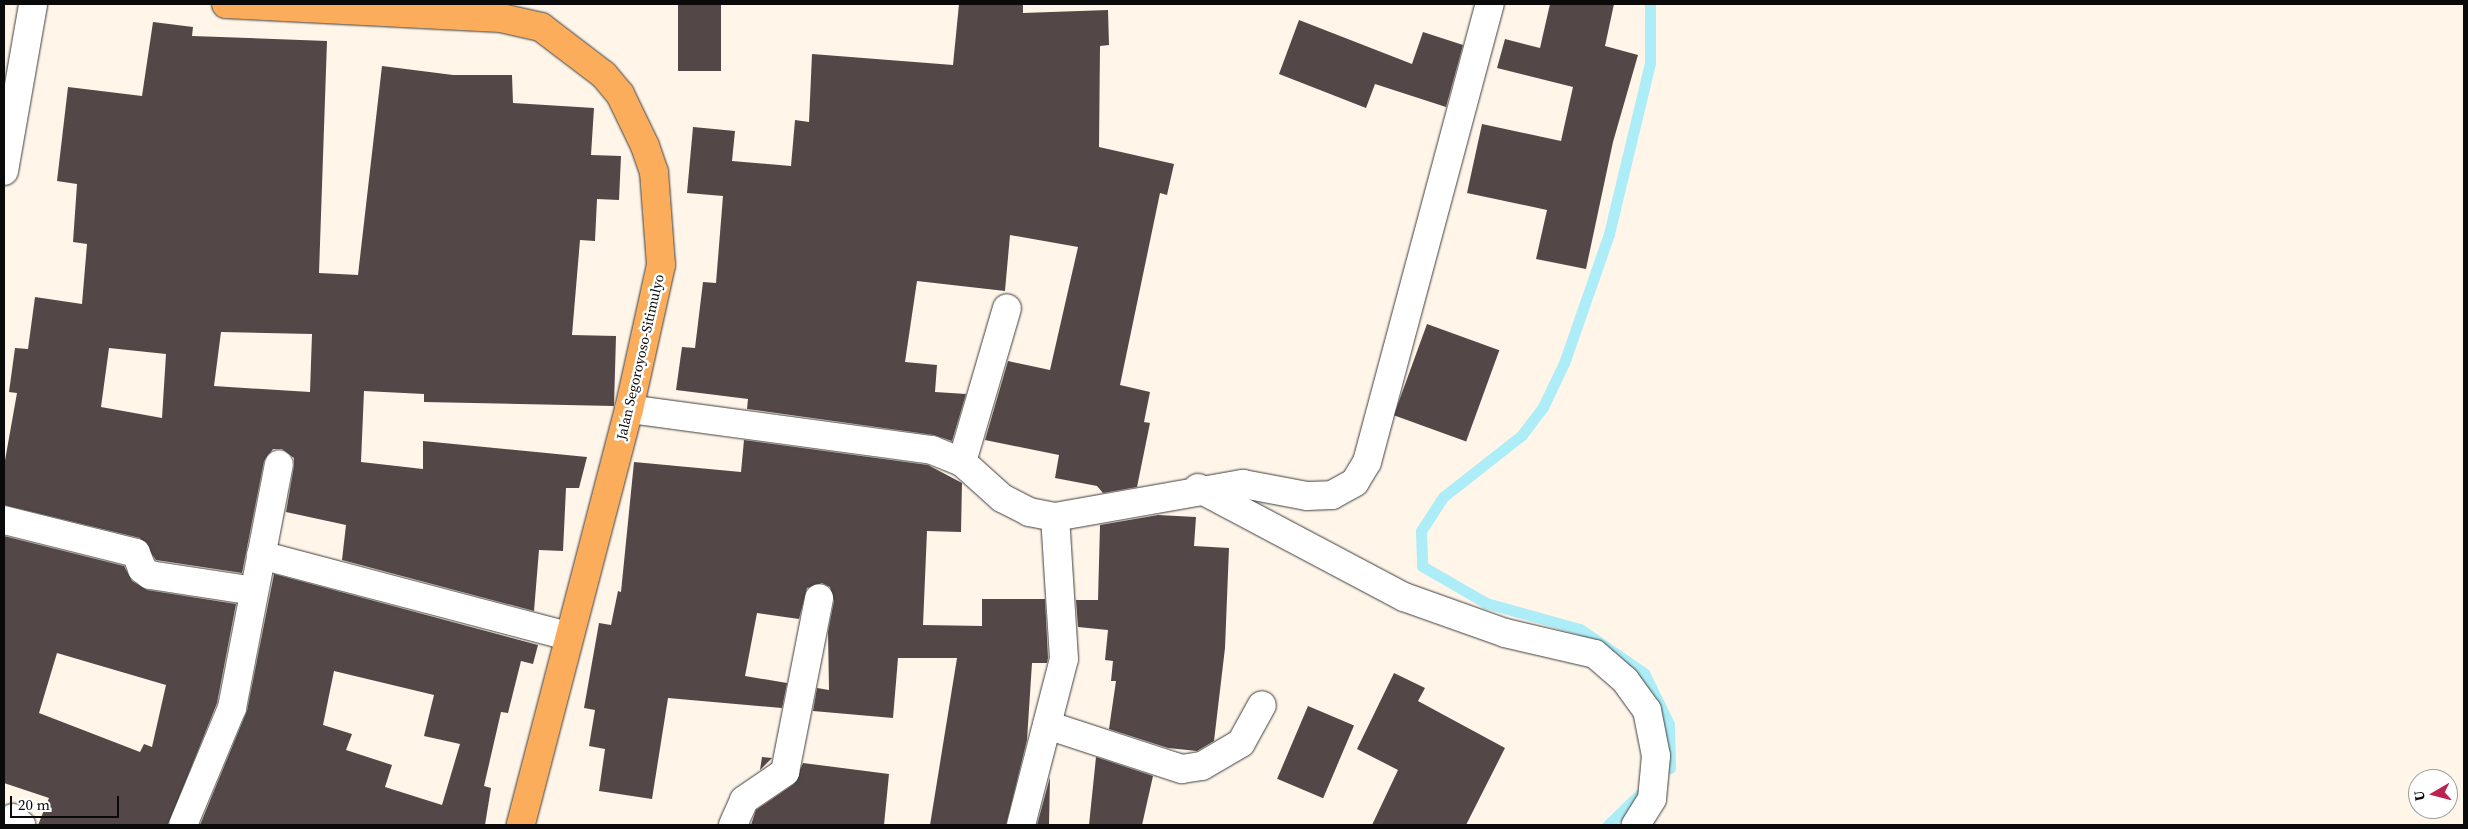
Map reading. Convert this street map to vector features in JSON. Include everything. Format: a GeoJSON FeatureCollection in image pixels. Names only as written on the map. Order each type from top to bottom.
{"type":"FeatureCollection","features":[{"type":"Feature","properties":{"kind":"main road","name":"Jalan Segoroyoso-Sitimulyo"},"geometry":{"type":"LineString","coordinates":[[226,4],[501,18],[541,27],[604,75],[620,94],[642,139],[654,172],[661,265],[629,409],[567,636],[521,825]]}},
{"type":"Feature","properties":{"kind":"street"},"geometry":{"type":"LineString","coordinates":[[4,171],[33,4]]}},
{"type":"Feature","properties":{"kind":"street"},"geometry":{"type":"LineString","coordinates":[[629,409],[932,450],[962,462],[1002,498],[1029,512],[1055,517],[1198,488],[1243,484],[1307,496],[1332,495],[1356,482],[1367,462],[1490,4]]}},
{"type":"Feature","properties":{"kind":"street"},"geometry":{"type":"LineString","coordinates":[[962,462],[1007,308]]}},
{"type":"Feature","properties":{"kind":"street"},"geometry":{"type":"LineString","coordinates":[[183,825],[232,708],[280,464]]}},
{"type":"Feature","properties":{"kind":"street"},"geometry":{"type":"LineString","coordinates":[[1198,488],[1404,597],[1505,633],[1595,654],[1625,680],[1647,710],[1656,756],[1652,799],[1636,825]]}},
{"type":"Feature","properties":{"kind":"street"},"geometry":{"type":"LineString","coordinates":[[1021,825],[1047,725],[1065,644],[1055,517]]}},
{"type":"Feature","properties":{"kind":"street"},"geometry":{"type":"LineString","coordinates":[[4,520],[136,553],[142,569],[150,575],[254,591]]}},
{"type":"Feature","properties":{"kind":"street"},"geometry":{"type":"LineString","coordinates":[[261,555],[567,636]]}},
{"type":"Feature","properties":{"kind":"street"},"geometry":{"type":"LineString","coordinates":[[733,825],[744,800],[785,772],[819,598]]}},
{"type":"Feature","properties":{"kind":"street"},"geometry":{"type":"LineString","coordinates":[[1047,725],[1182,769],[1202,766],[1241,743],[1262,705]]}},
{"type":"Feature","properties":{"kind":"building"},"geometry":{"type":"Polygon","coordinates":[[[678,4],[721,4],[721,71],[678,71],[678,4]]]}},
{"type":"Feature","properties":{"kind":"building"},"geometry":{"type":"Polygon","coordinates":[[[959,4],[1023,4],[1023,13],[1108,10],[1109,45],[1100,46],[1099,147],[1174,164],[1167,195],[1160,193],[1120,385],[1150,392],[1144,422],[1150,423],[1137,487],[1103,493],[1097,486],[1055,478],[1059,455],[985,440],[1008,361],[1050,370],[1078,247],[1010,235],[1005,291],[917,281],[905,362],[937,365],[935,392],[966,394],[952,441],[934,435],[747,409],[748,399],[676,390],[682,347],[695,348],[703,282],[716,283],[723,196],[687,193],[693,127],[735,131],[732,161],[791,166],[795,120],[809,122],[812,54],[953,65],[959,4]]]}},
{"type":"Feature","properties":{"kind":"building"},"geometry":{"type":"Polygon","coordinates":[[[1550,4],[1614,4],[1605,46],[1638,55],[1613,142],[1586,269],[1536,259],[1547,210],[1467,193],[1482,124],[1561,141],[1573,87],[1497,68],[1505,39],[1540,48],[1550,4]]]}},
{"type":"Feature","properties":{"kind":"building"},"geometry":{"type":"Polygon","coordinates":[[[1299,20],[1412,64],[1423,32],[1463,45],[1446,107],[1375,84],[1366,108],[1279,74],[1299,20]]]}},
{"type":"Feature","properties":{"kind":"building"},"geometry":{"type":"Polygon","coordinates":[[[153,22],[193,27],[192,36],[327,41],[319,273],[358,275],[382,66],[453,75],[512,75],[513,103],[594,108],[591,155],[621,156],[619,200],[597,199],[595,241],[580,240],[572,335],[616,336],[614,406],[424,402],[424,394],[364,391],[361,462],[423,469],[423,441],[587,457],[579,488],[566,488],[563,551],[539,550],[534,611],[342,560],[346,525],[286,512],[294,458],[282,449],[273,449],[264,461],[242,573],[156,560],[140,538],[4,505],[4,466],[17,393],[9,392],[15,348],[28,349],[35,297],[82,304],[87,244],[73,242],[77,184],[57,181],[68,87],[142,96],[153,22]],[[221,332],[214,386],[310,392],[312,334],[221,332]],[[109,348],[101,407],[162,418],[166,354],[109,348]]]}},
{"type":"Feature","properties":{"kind":"building"},"geometry":{"type":"Polygon","coordinates":[[[1427,324],[1499,350],[1466,441],[1394,415],[1427,324]]]}},
{"type":"Feature","properties":{"kind":"building"},"geometry":{"type":"Polygon","coordinates":[[[744,440],[928,465],[962,483],[961,532],[927,531],[923,625],[982,626],[982,599],[1045,599],[1048,658],[1047,663],[1032,663],[1027,740],[1006,825],[930,825],[957,658],[898,658],[893,718],[813,711],[817,688],[829,690],[828,632],[834,601],[830,587],[822,583],[807,588],[799,619],[757,613],[745,676],[787,683],[782,708],[668,698],[652,799],[599,791],[605,749],[589,746],[595,710],[584,708],[599,623],[611,625],[618,591],[621,592],[634,462],[741,472],[744,440]]]}},
{"type":"Feature","properties":{"kind":"building"},"geometry":{"type":"Polygon","coordinates":[[[1158,515],[1196,517],[1194,546],[1229,548],[1225,648],[1214,741],[1197,751],[1168,748],[1109,729],[1116,681],[1111,681],[1113,661],[1105,660],[1108,630],[1078,627],[1076,600],[1098,600],[1100,525],[1158,515]]]}},
{"type":"Feature","properties":{"kind":"building"},"geometry":{"type":"Polygon","coordinates":[[[4,536],[124,566],[132,581],[147,590],[236,604],[217,703],[168,825],[38,825],[49,798],[4,783],[4,536]],[[57,653],[39,713],[140,752],[144,744],[152,747],[166,685],[57,653]]]}},
{"type":"Feature","properties":{"kind":"building"},"geometry":{"type":"Polygon","coordinates":[[[274,574],[538,645],[533,664],[521,661],[508,713],[501,712],[484,786],[491,788],[485,825],[200,825],[247,711],[274,574]],[[334,671],[323,725],[352,734],[346,750],[392,765],[385,787],[442,805],[460,744],[424,736],[434,695],[334,671]]]}},
{"type":"Feature","properties":{"kind":"building"},"geometry":{"type":"Polygon","coordinates":[[[1394,673],[1425,688],[1418,701],[1505,748],[1466,825],[1372,825],[1398,770],[1357,749],[1394,673]]]}},
{"type":"Feature","properties":{"kind":"building"},"geometry":{"type":"Polygon","coordinates":[[[1308,706],[1354,726],[1323,798],[1277,779],[1308,706]]]}},
{"type":"Feature","properties":{"kind":"building"},"geometry":{"type":"Polygon","coordinates":[[[762,757],[772,758],[760,770],[762,757]]]}},
{"type":"Feature","properties":{"kind":"building"},"geometry":{"type":"Polygon","coordinates":[[[1096,757],[1153,776],[1142,825],[1089,825],[1096,757]]]}},
{"type":"Feature","properties":{"kind":"building"},"geometry":{"type":"Polygon","coordinates":[[[803,763],[889,774],[884,825],[751,825],[756,810],[794,784],[803,763]]]}},
{"type":"Feature","properties":{"kind":"building"},"geometry":{"type":"Polygon","coordinates":[[[1050,777],[1049,825],[1037,825],[1050,777]]]}},
{"type":"Feature","properties":{"kind":"waterway"},"geometry":{"type":"LineString","coordinates":[[1650,4],[1650,63],[1609,234],[1564,363],[1543,407],[1522,435],[1443,497],[1421,531],[1422,566],[1486,603],[1580,629],[1644,673],[1669,724],[1670,768]]}},
{"type":"Feature","properties":{"kind":"waterway"},"geometry":{"type":"LineString","coordinates":[[1608,825],[1644,790]]}}]}
